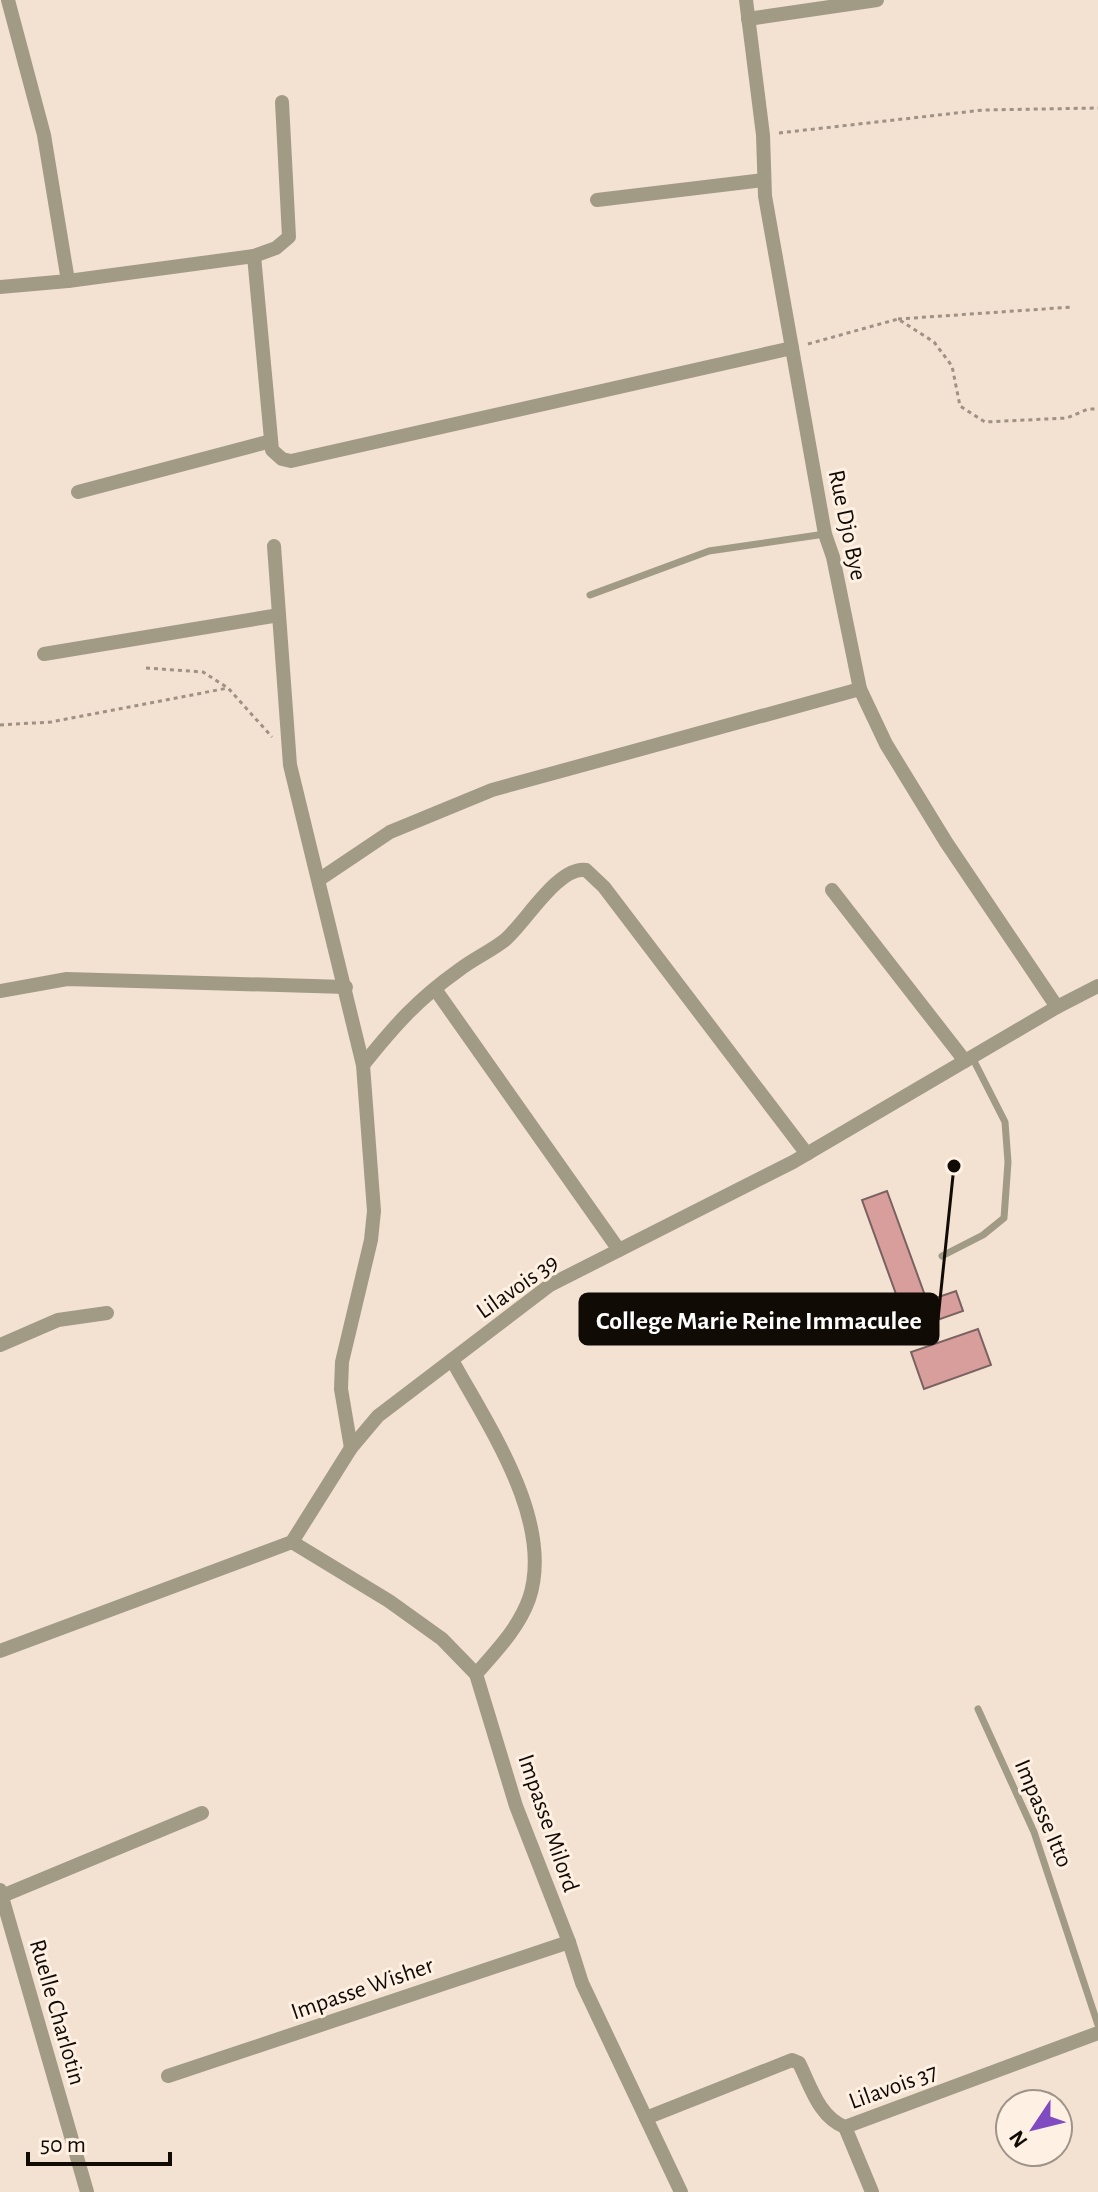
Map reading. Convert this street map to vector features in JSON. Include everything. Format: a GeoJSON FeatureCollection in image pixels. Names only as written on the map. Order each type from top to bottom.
{"type":"FeatureCollection","features":[{"type":"Feature","properties":{"kind":"street"},"geometry":{"type":"LineString","coordinates":[[8,0],[44,135],[68,281]]}},
{"type":"Feature","properties":{"kind":"street","name":"Rue Djo Bye"},"geometry":{"type":"LineString","coordinates":[[746,0],[763,135],[765,196],[825,534],[833,557],[860,689],[886,744],[946,842],[1057,1007]]}},
{"type":"Feature","properties":{"kind":"street"},"geometry":{"type":"LineString","coordinates":[[748,19],[877,0]]}},
{"type":"Feature","properties":{"kind":"street"},"geometry":{"type":"LineString","coordinates":[[0,287],[254,256],[276,248],[289,237],[282,102]]}},
{"type":"Feature","properties":{"kind":"street"},"geometry":{"type":"LineString","coordinates":[[597,200],[764,180]]}},
{"type":"Feature","properties":{"kind":"street"},"geometry":{"type":"LineString","coordinates":[[254,256],[271,441],[274,454],[291,461],[792,348]]}},
{"type":"Feature","properties":{"kind":"street"},"geometry":{"type":"LineString","coordinates":[[78,492],[271,441]]}},
{"type":"Feature","properties":{"kind":"street"},"geometry":{"type":"LineString","coordinates":[[274,546],[290,765],[363,1065],[374,1211],[368,1252],[342,1362],[341,1389],[351,1448]]}},
{"type":"Feature","properties":{"kind":"street"},"geometry":{"type":"LineString","coordinates":[[44,654],[279,615]]}},
{"type":"Feature","properties":{"kind":"street"},"geometry":{"type":"LineString","coordinates":[[320,879],[390,832],[492,790],[860,689]]}},
{"type":"Feature","properties":{"kind":"street"},"geometry":{"type":"LineString","coordinates":[[363,1065],[406,1012],[471,960],[511,935],[561,880],[575,870],[586,870],[604,887],[807,1154]]}},
{"type":"Feature","properties":{"kind":"street"},"geometry":{"type":"LineString","coordinates":[[832,890],[968,1059]]}},
{"type":"Feature","properties":{"kind":"street"},"geometry":{"type":"LineString","coordinates":[[0,991],[67,979],[346,987]]}},
{"type":"Feature","properties":{"kind":"street","name":"Lilavois 39"},"geometry":{"type":"LineString","coordinates":[[292,1542],[351,1448],[378,1416],[550,1285],[807,1154],[1098,986]]}},
{"type":"Feature","properties":{"kind":"street"},"geometry":{"type":"LineString","coordinates":[[435,989],[619,1250]]}},
{"type":"Feature","properties":{"kind":"street"},"geometry":{"type":"LineString","coordinates":[[0,1345],[58,1320],[107,1313]]}},
{"type":"Feature","properties":{"kind":"street"},"geometry":{"type":"LineString","coordinates":[[452,1360],[506,1460],[525,1505],[534,1546],[535,1574],[528,1600],[506,1641],[476,1674]]}},
{"type":"Feature","properties":{"kind":"street"},"geometry":{"type":"LineString","coordinates":[[0,1651],[292,1542]]}},
{"type":"Feature","properties":{"kind":"street","name":"Impasse Milord"},"geometry":{"type":"LineString","coordinates":[[292,1542],[410,1616],[442,1639],[476,1674],[516,1806],[582,1983],[681,2192]]}},
{"type":"Feature","properties":{"kind":"street"},"geometry":{"type":"LineString","coordinates":[[1,1893],[202,1813]]}},
{"type":"Feature","properties":{"kind":"street","name":"Ruelle Charlotin"},"geometry":{"type":"LineString","coordinates":[[1,1893],[87,2192]]}},
{"type":"Feature","properties":{"kind":"street","name":"Impasse Wisher"},"geometry":{"type":"LineString","coordinates":[[168,2076],[569,1942]]}},
{"type":"Feature","properties":{"kind":"street","name":"Lilavois 37"},"geometry":{"type":"LineString","coordinates":[[646,2118],[792,2060],[799,2063],[823,2111],[833,2122],[845,2127],[1098,2033]]}},
{"type":"Feature","properties":{"kind":"street"},"geometry":{"type":"LineString","coordinates":[[845,2127],[872,2192]]}},
{"type":"Feature","properties":{"kind":"lane"},"geometry":{"type":"LineString","coordinates":[[590,595],[709,551],[825,534]]}},
{"type":"Feature","properties":{"kind":"lane"},"geometry":{"type":"LineString","coordinates":[[942,1256],[983,1235],[1004,1218],[1008,1162],[1005,1122],[968,1059]]}},
{"type":"Feature","properties":{"kind":"lane","name":"Impasse Itto"},"geometry":{"type":"LineString","coordinates":[[978,1709],[1034,1832],[1098,2025]]}},
{"type":"Feature","properties":{"kind":"path"},"geometry":{"type":"LineString","coordinates":[[763,135],[983,110],[1098,108]]}},
{"type":"Feature","properties":{"kind":"path"},"geometry":{"type":"LineString","coordinates":[[792,348],[898,319],[1073,307]]}},
{"type":"Feature","properties":{"kind":"path"},"geometry":{"type":"LineString","coordinates":[[898,319],[934,342],[952,366],[960,406],[985,422],[1067,418],[1088,409],[1098,409]]}},
{"type":"Feature","properties":{"kind":"path"},"geometry":{"type":"LineString","coordinates":[[146,668],[203,672],[228,688],[274,740]]}},
{"type":"Feature","properties":{"kind":"path"},"geometry":{"type":"LineString","coordinates":[[0,725],[51,722],[228,688]]}},
{"type":"Feature","properties":{"kind":"building"},"geometry":{"type":"Polygon","coordinates":[[[887,1191],[927,1301],[956,1291],[963,1311],[909,1330],[862,1200],[887,1191]]]}},
{"type":"Feature","properties":{"kind":"building"},"geometry":{"type":"Polygon","coordinates":[[[978,1329],[991,1365],[924,1389],[911,1352],[978,1329]]]}},
{"type":"Feature","properties":{"kind":"place","name":"College Marie Reine Immaculee"},"geometry":{"type":"Point","coordinates":[954,1166]}}]}
